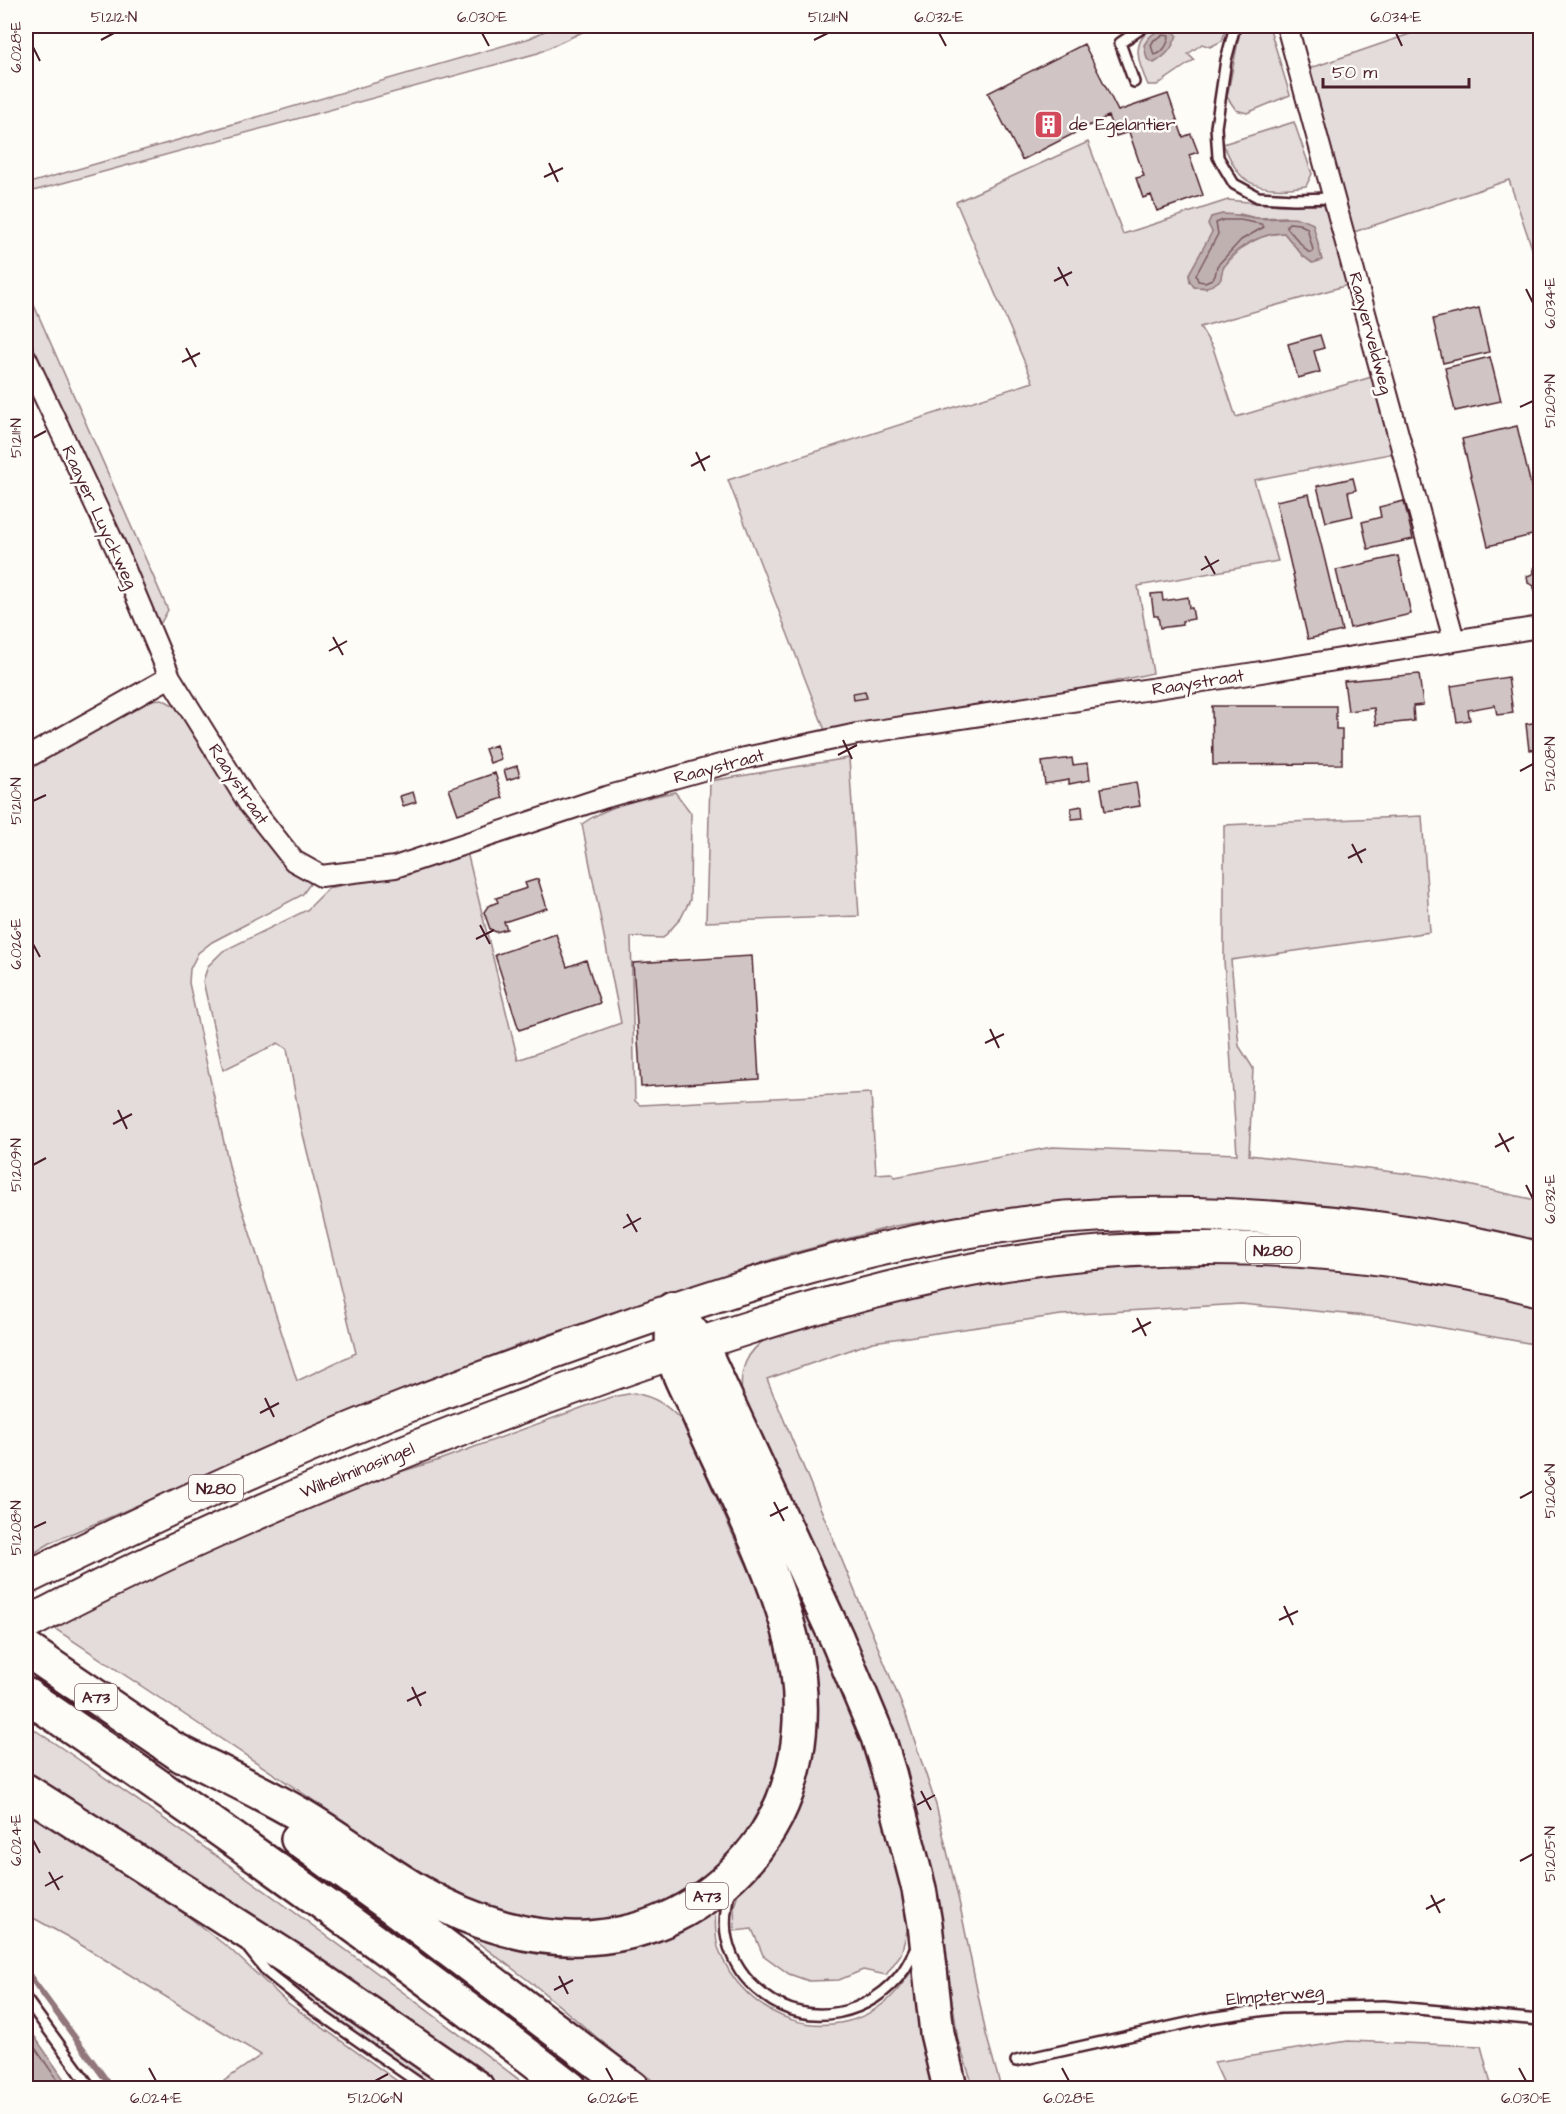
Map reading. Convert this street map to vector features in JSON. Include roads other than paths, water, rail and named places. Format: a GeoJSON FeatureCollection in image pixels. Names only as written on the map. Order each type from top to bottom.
{"type":"FeatureCollection","features":[{"type":"Feature","properties":{"kind":"highway","name":"N280"},"geometry":{"type":"LineString","coordinates":[[26,1578],[259,1469],[410,1405],[748,1285],[880,1249],[961,1232],[1073,1217],[1206,1214],[1300,1219],[1447,1238],[1540,1259]]}},
{"type":"Feature","properties":{"kind":"highway","name":"N280"},"geometry":{"type":"LineString","coordinates":[[687,1347],[876,1292],[953,1274],[1042,1260],[1131,1251],[1206,1248],[1314,1252],[1443,1269],[1540,1290]]}},
{"type":"Feature","properties":{"kind":"highway","name":"A73"},"geometry":{"type":"LineString","coordinates":[[673,1310],[687,1347],[863,1698],[889,1773],[918,1889],[925,1924],[938,2032],[950,2088]]}},
{"type":"Feature","properties":{"kind":"highway","name":"A73"},"geometry":{"type":"LineString","coordinates":[[166,1744],[300,1815],[421,1893],[477,1920],[512,1931],[533,1936],[579,1939],[626,1933],[654,1925],[706,1897],[732,1875],[762,1839],[775,1817],[789,1786],[799,1740],[801,1708],[791,1636],[771,1575],[687,1389],[687,1347]]}},
{"type":"Feature","properties":{"kind":"highway","name":"Wilhelminasingel"},"geometry":{"type":"LineString","coordinates":[[39,1617],[201,1537],[327,1482],[464,1428],[687,1347]]}},
{"type":"Feature","properties":{"kind":"highway","name":"A73"},"geometry":{"type":"LineString","coordinates":[[26,1649],[166,1744],[394,1908],[632,2088]]}},
{"type":"Feature","properties":{"kind":"highway","name":"A73"},"geometry":{"type":"LineString","coordinates":[[26,1695],[146,1777],[369,1937],[570,2088]]}},
{"type":"Feature","properties":{"kind":"highway"},"geometry":{"type":"LineString","coordinates":[[26,1791],[296,1963],[477,2088]]}},
{"type":"Feature","properties":{"kind":"street","name":"Raayerveldweg"},"geometry":{"type":"LineString","coordinates":[[1287,26],[1454,640]]}},
{"type":"Feature","properties":{"kind":"street","name":"Raayer Luyckweg"},"geometry":{"type":"LineString","coordinates":[[26,358],[116,548],[170,677]]}},
{"type":"Feature","properties":{"kind":"street","name":"Raaystraat"},"geometry":{"type":"LineString","coordinates":[[170,677],[249,804],[294,861],[321,876],[395,867],[616,794],[745,758],[857,734],[1540,627]]}},
{"type":"Feature","properties":{"kind":"street"},"geometry":{"type":"LineString","coordinates":[[26,758],[170,677]]}},
{"type":"Feature","properties":{"kind":"lane"},"geometry":{"type":"LineString","coordinates":[[1134,82],[1120,44],[1145,26]]}},
{"type":"Feature","properties":{"kind":"lane"},"geometry":{"type":"LineString","coordinates":[[1235,26],[1226,60],[1216,127],[1218,157],[1234,184],[1258,197],[1334,198]]}},
{"type":"Feature","properties":{"kind":"lane"},"geometry":{"type":"LineString","coordinates":[[732,1875],[725,1911],[725,1929],[733,1957],[752,1986],[772,2002],[797,2013],[831,2014],[854,2009],[871,2001],[886,1990],[904,1970],[925,1924]]}},
{"type":"Feature","properties":{"kind":"lane"},"geometry":{"type":"LineString","coordinates":[[222,1915],[267,1972],[314,2010],[426,2088]]}},
{"type":"Feature","properties":{"kind":"lane"},"geometry":{"type":"LineString","coordinates":[[26,1999],[85,2087]]}},
{"type":"Feature","properties":{"kind":"lane","name":"Elmpterweg"},"geometry":{"type":"LineString","coordinates":[[1016,2061],[1210,2018],[1280,2008],[1384,2006],[1540,2020]]}},
{"type":"Feature","properties":{"kind":"water"},"geometry":{"type":"Polygon","coordinates":[[[1172,28],[1177,35],[1168,51],[1154,63],[1147,59],[1144,45],[1149,37],[1155,32],[1172,28]]]}},
{"type":"Feature","properties":{"kind":"water"},"geometry":{"type":"Polygon","coordinates":[[[1222,214],[1264,219],[1291,218],[1313,224],[1322,260],[1313,263],[1303,256],[1284,233],[1264,236],[1235,253],[1223,269],[1221,279],[1215,284],[1194,287],[1189,274],[1212,232],[1208,224],[1211,217],[1222,214]]]}},
{"type":"Feature","properties":{"kind":"water"},"geometry":{"type":"Polygon","coordinates":[[[26,2024],[70,2088],[39,2088],[26,2071],[26,2024]]]}},
{"type":"Feature","properties":{"kind":"waterway"},"geometry":{"type":"LineString","coordinates":[[26,1971],[112,2088]]}},
{"type":"Feature","properties":{"kind":"place","name":"de Egelantier"},"geometry":{"type":"Point","coordinates":[1048,124]}}]}
